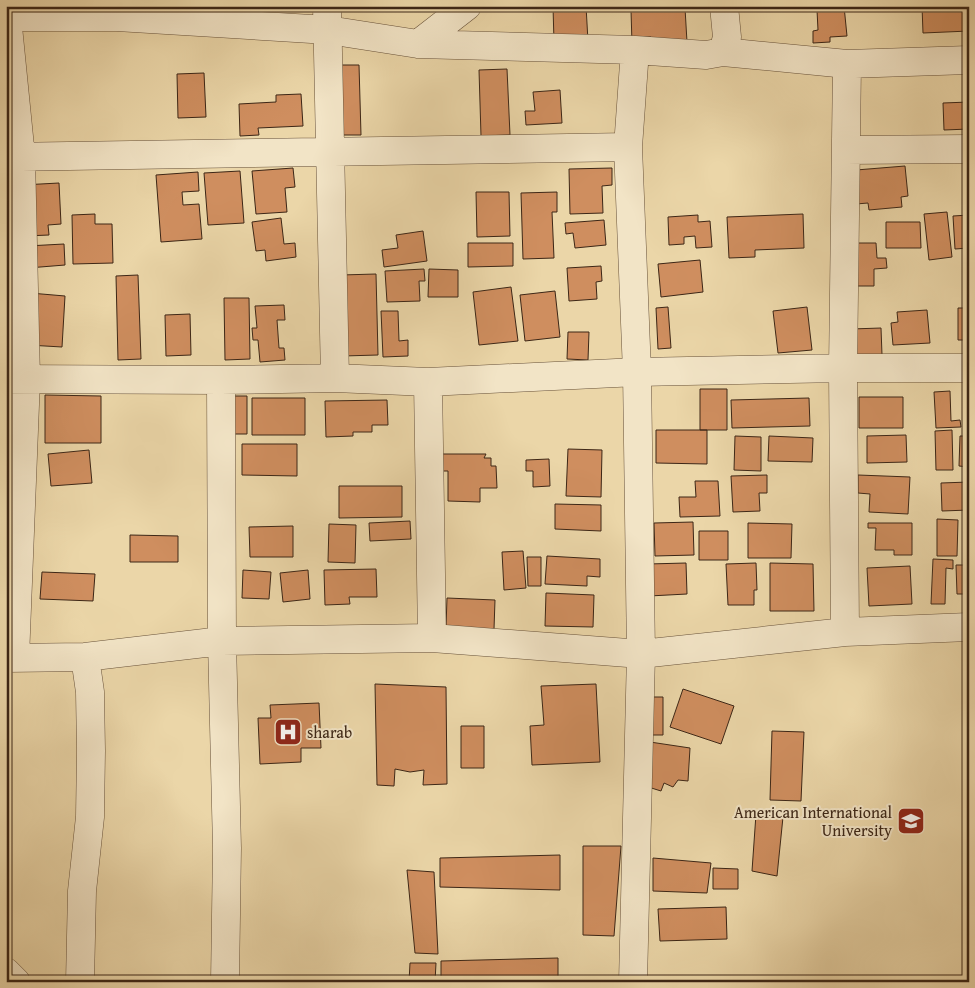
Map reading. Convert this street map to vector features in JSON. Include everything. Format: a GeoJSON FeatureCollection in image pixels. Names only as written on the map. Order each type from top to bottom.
{"type":"FeatureCollection","features":[{"type":"Feature","properties":{"kind":"street"},"geometry":{"type":"LineString","coordinates":[[418,44],[467,6]]}},
{"type":"Feature","properties":{"kind":"street"},"geometry":{"type":"LineString","coordinates":[[723,52],[727,37],[724,6]]}},
{"type":"Feature","properties":{"kind":"street"},"geometry":{"type":"LineString","coordinates":[[969,60],[847,64],[723,52],[706,55],[635,50],[418,44],[327,18],[118,11],[7,18],[14,157],[16,379],[11,658],[85,657],[222,641],[432,638],[641,654],[845,632],[969,627]]}},
{"type":"Feature","properties":{"kind":"street"},"geometry":{"type":"LineString","coordinates":[[327,18],[335,378]]}},
{"type":"Feature","properties":{"kind":"street"},"geometry":{"type":"LineString","coordinates":[[633,982],[641,654],[637,372],[628,147],[635,50]]}},
{"type":"Feature","properties":{"kind":"street"},"geometry":{"type":"LineString","coordinates":[[845,632],[843,368],[847,64]]}},
{"type":"Feature","properties":{"kind":"street"},"geometry":{"type":"LineString","coordinates":[[14,157],[628,147]]}},
{"type":"Feature","properties":{"kind":"street"},"geometry":{"type":"LineString","coordinates":[[846,150],[969,149]]}},
{"type":"Feature","properties":{"kind":"street"},"geometry":{"type":"LineString","coordinates":[[16,379],[221,380],[335,378],[428,382],[637,372],[843,368],[969,368]]}},
{"type":"Feature","properties":{"kind":"street"},"geometry":{"type":"LineString","coordinates":[[221,380],[222,641],[227,848],[225,982]]}},
{"type":"Feature","properties":{"kind":"street"},"geometry":{"type":"LineString","coordinates":[[428,382],[432,638]]}},
{"type":"Feature","properties":{"kind":"street"},"geometry":{"type":"LineString","coordinates":[[80,982],[82,899],[90,817],[91,760],[90,692],[85,657]]}},
{"type":"Feature","properties":{"kind":"street"},"geometry":{"type":"LineString","coordinates":[[6,972],[16,982]]}},
{"type":"Feature","properties":{"kind":"building"},"geometry":{"type":"Polygon","coordinates":[[[553,6],[586,6],[588,41],[554,42],[553,6]]]}},
{"type":"Feature","properties":{"kind":"building"},"geometry":{"type":"Polygon","coordinates":[[[823,6],[844,6],[847,36],[830,37],[830,42],[813,43],[813,31],[818,30],[817,10],[823,9],[823,6]]]}},
{"type":"Feature","properties":{"kind":"building"},"geometry":{"type":"Polygon","coordinates":[[[922,6],[969,6],[969,31],[923,33],[922,6]]]}},
{"type":"Feature","properties":{"kind":"building"},"geometry":{"type":"Polygon","coordinates":[[[685,8],[687,42],[652,44],[651,37],[644,37],[632,44],[631,10],[685,8]]]}},
{"type":"Feature","properties":{"kind":"building"},"geometry":{"type":"Polygon","coordinates":[[[332,65],[359,65],[361,135],[334,135],[332,65]]]}},
{"type":"Feature","properties":{"kind":"building"},"geometry":{"type":"Polygon","coordinates":[[[507,69],[510,135],[481,136],[479,70],[507,69]]]}},
{"type":"Feature","properties":{"kind":"building"},"geometry":{"type":"Polygon","coordinates":[[[204,73],[206,117],[178,118],[177,74],[204,73]]]}},
{"type":"Feature","properties":{"kind":"building"},"geometry":{"type":"Polygon","coordinates":[[[560,90],[562,123],[526,125],[525,111],[535,111],[533,92],[560,90]]]}},
{"type":"Feature","properties":{"kind":"building"},"geometry":{"type":"Polygon","coordinates":[[[301,94],[303,126],[258,128],[259,135],[240,136],[239,104],[276,102],[276,95],[301,94]]]}},
{"type":"Feature","properties":{"kind":"building"},"geometry":{"type":"Polygon","coordinates":[[[969,102],[969,129],[944,130],[943,103],[969,102]]]}},
{"type":"Feature","properties":{"kind":"building"},"geometry":{"type":"Polygon","coordinates":[[[905,166],[908,196],[901,197],[902,207],[869,210],[868,203],[856,204],[856,170],[905,166]]]}},
{"type":"Feature","properties":{"kind":"building"},"geometry":{"type":"Polygon","coordinates":[[[293,168],[295,187],[285,188],[287,212],[256,214],[252,171],[293,168]]]}},
{"type":"Feature","properties":{"kind":"building"},"geometry":{"type":"Polygon","coordinates":[[[612,168],[612,185],[602,186],[603,213],[570,214],[569,169],[612,168]]]}},
{"type":"Feature","properties":{"kind":"building"},"geometry":{"type":"Polygon","coordinates":[[[240,171],[244,223],[208,225],[204,173],[240,171]]]}},
{"type":"Feature","properties":{"kind":"building"},"geometry":{"type":"Polygon","coordinates":[[[198,172],[199,191],[182,192],[183,205],[199,204],[202,239],[161,242],[156,175],[198,172]]]}},
{"type":"Feature","properties":{"kind":"building"},"geometry":{"type":"Polygon","coordinates":[[[59,183],[61,224],[48,225],[49,235],[25,236],[22,185],[59,183]]]}},
{"type":"Feature","properties":{"kind":"building"},"geometry":{"type":"Polygon","coordinates":[[[476,192],[509,192],[510,236],[477,237],[476,192]]]}},
{"type":"Feature","properties":{"kind":"building"},"geometry":{"type":"Polygon","coordinates":[[[557,192],[557,212],[552,212],[554,258],[523,259],[521,193],[557,192]]]}},
{"type":"Feature","properties":{"kind":"building"},"geometry":{"type":"Polygon","coordinates":[[[947,212],[952,257],[929,260],[924,214],[947,212]]]}},
{"type":"Feature","properties":{"kind":"building"},"geometry":{"type":"Polygon","coordinates":[[[95,214],[95,224],[112,224],[113,263],[73,264],[72,215],[95,214]]]}},
{"type":"Feature","properties":{"kind":"building"},"geometry":{"type":"Polygon","coordinates":[[[803,214],[804,248],[755,250],[755,257],[729,258],[727,217],[803,214]]]}},
{"type":"Feature","properties":{"kind":"building"},"geometry":{"type":"Polygon","coordinates":[[[698,215],[698,222],[710,221],[712,247],[696,248],[695,236],[684,237],[684,244],[669,245],[668,217],[698,215]]]}},
{"type":"Feature","properties":{"kind":"building"},"geometry":{"type":"Polygon","coordinates":[[[969,215],[969,248],[955,249],[953,216],[969,215]]]}},
{"type":"Feature","properties":{"kind":"building"},"geometry":{"type":"Polygon","coordinates":[[[281,218],[284,244],[295,243],[296,257],[266,261],[265,250],[256,251],[252,222],[281,218]]]}},
{"type":"Feature","properties":{"kind":"building"},"geometry":{"type":"Polygon","coordinates":[[[604,220],[606,245],[575,248],[573,233],[566,234],[565,223],[604,220]]]}},
{"type":"Feature","properties":{"kind":"building"},"geometry":{"type":"Polygon","coordinates":[[[886,222],[920,222],[921,248],[886,248],[886,222]]]}},
{"type":"Feature","properties":{"kind":"building"},"geometry":{"type":"Polygon","coordinates":[[[423,231],[427,261],[384,267],[382,250],[398,248],[396,235],[423,231]]]}},
{"type":"Feature","properties":{"kind":"building"},"geometry":{"type":"Polygon","coordinates":[[[468,243],[513,243],[513,266],[468,267],[468,243]]]}},
{"type":"Feature","properties":{"kind":"building"},"geometry":{"type":"Polygon","coordinates":[[[857,243],[876,243],[877,258],[886,258],[887,268],[874,269],[874,286],[856,286],[857,243]]]}},
{"type":"Feature","properties":{"kind":"building"},"geometry":{"type":"Polygon","coordinates":[[[64,244],[65,265],[28,268],[27,246],[64,244]]]}},
{"type":"Feature","properties":{"kind":"building"},"geometry":{"type":"Polygon","coordinates":[[[700,260],[703,292],[661,297],[658,264],[700,260]]]}},
{"type":"Feature","properties":{"kind":"building"},"geometry":{"type":"Polygon","coordinates":[[[601,266],[602,281],[596,282],[597,299],[569,301],[567,268],[601,266]]]}},
{"type":"Feature","properties":{"kind":"building"},"geometry":{"type":"Polygon","coordinates":[[[964,266],[969,266],[969,295],[966,295],[964,266]]]}},
{"type":"Feature","properties":{"kind":"building"},"geometry":{"type":"Polygon","coordinates":[[[424,269],[425,281],[419,281],[420,301],[387,302],[385,271],[424,269]]]}},
{"type":"Feature","properties":{"kind":"building"},"geometry":{"type":"Polygon","coordinates":[[[429,269],[458,270],[458,297],[428,297],[429,269]]]}},
{"type":"Feature","properties":{"kind":"building"},"geometry":{"type":"Polygon","coordinates":[[[376,274],[378,355],[343,356],[341,275],[376,274]]]}},
{"type":"Feature","properties":{"kind":"building"},"geometry":{"type":"Polygon","coordinates":[[[138,275],[141,359],[118,360],[116,276],[138,275]]]}},
{"type":"Feature","properties":{"kind":"building"},"geometry":{"type":"Polygon","coordinates":[[[511,287],[518,341],[479,345],[473,292],[511,287]]]}},
{"type":"Feature","properties":{"kind":"building"},"geometry":{"type":"Polygon","coordinates":[[[555,291],[560,337],[525,341],[520,295],[555,291]]]}},
{"type":"Feature","properties":{"kind":"building"},"geometry":{"type":"Polygon","coordinates":[[[30,293],[65,296],[62,347],[28,345],[30,293]]]}},
{"type":"Feature","properties":{"kind":"building"},"geometry":{"type":"Polygon","coordinates":[[[224,298],[249,298],[250,359],[225,360],[224,298]]]}},
{"type":"Feature","properties":{"kind":"building"},"geometry":{"type":"Polygon","coordinates":[[[284,305],[285,320],[277,320],[279,348],[284,348],[285,360],[260,362],[258,340],[253,340],[252,328],[257,328],[255,306],[284,305]]]}},
{"type":"Feature","properties":{"kind":"building"},"geometry":{"type":"Polygon","coordinates":[[[668,307],[671,348],[658,349],[656,308],[668,307]]]}},
{"type":"Feature","properties":{"kind":"building"},"geometry":{"type":"Polygon","coordinates":[[[807,307],[812,350],[778,353],[773,311],[807,307]]]}},
{"type":"Feature","properties":{"kind":"building"},"geometry":{"type":"Polygon","coordinates":[[[958,308],[969,308],[969,340],[958,340],[958,308]]]}},
{"type":"Feature","properties":{"kind":"building"},"geometry":{"type":"Polygon","coordinates":[[[927,310],[930,343],[893,345],[891,323],[898,322],[897,312],[927,310]]]}},
{"type":"Feature","properties":{"kind":"building"},"geometry":{"type":"Polygon","coordinates":[[[381,311],[398,311],[399,341],[408,340],[408,356],[383,357],[381,311]]]}},
{"type":"Feature","properties":{"kind":"building"},"geometry":{"type":"Polygon","coordinates":[[[190,314],[191,355],[166,356],[165,315],[190,314]]]}},
{"type":"Feature","properties":{"kind":"building"},"geometry":{"type":"Polygon","coordinates":[[[881,328],[882,355],[853,356],[851,329],[881,328]]]}},
{"type":"Feature","properties":{"kind":"building"},"geometry":{"type":"Polygon","coordinates":[[[568,332],[589,332],[588,360],[567,359],[568,332]]]}},
{"type":"Feature","properties":{"kind":"building"},"geometry":{"type":"Polygon","coordinates":[[[700,389],[727,389],[727,430],[700,430],[700,389]]]}},
{"type":"Feature","properties":{"kind":"building"},"geometry":{"type":"Polygon","coordinates":[[[968,390],[969,425],[967,425],[968,390]]]}},
{"type":"Feature","properties":{"kind":"building"},"geometry":{"type":"Polygon","coordinates":[[[950,391],[951,421],[960,420],[961,427],[936,428],[934,392],[950,391]]]}},
{"type":"Feature","properties":{"kind":"building"},"geometry":{"type":"Polygon","coordinates":[[[45,395],[101,396],[101,443],[45,443],[45,395]]]}},
{"type":"Feature","properties":{"kind":"building"},"geometry":{"type":"Polygon","coordinates":[[[229,396],[247,396],[247,434],[229,434],[229,396]]]}},
{"type":"Feature","properties":{"kind":"building"},"geometry":{"type":"Polygon","coordinates":[[[859,397],[903,397],[903,428],[859,428],[859,397]]]}},
{"type":"Feature","properties":{"kind":"building"},"geometry":{"type":"Polygon","coordinates":[[[252,398],[305,398],[305,435],[252,435],[252,398]]]}},
{"type":"Feature","properties":{"kind":"building"},"geometry":{"type":"Polygon","coordinates":[[[809,398],[810,426],[732,428],[731,400],[809,398]]]}},
{"type":"Feature","properties":{"kind":"building"},"geometry":{"type":"Polygon","coordinates":[[[387,400],[388,425],[372,425],[372,432],[353,432],[353,436],[326,437],[325,401],[387,400]]]}},
{"type":"Feature","properties":{"kind":"building"},"geometry":{"type":"Polygon","coordinates":[[[656,430],[707,430],[707,464],[656,463],[656,430]]]}},
{"type":"Feature","properties":{"kind":"building"},"geometry":{"type":"Polygon","coordinates":[[[952,430],[953,470],[936,470],[935,431],[952,430]]]}},
{"type":"Feature","properties":{"kind":"building"},"geometry":{"type":"Polygon","coordinates":[[[906,435],[907,462],[867,463],[867,436],[906,435]]]}},
{"type":"Feature","properties":{"kind":"building"},"geometry":{"type":"Polygon","coordinates":[[[735,436],[761,437],[761,471],[734,470],[735,436]]]}},
{"type":"Feature","properties":{"kind":"building"},"geometry":{"type":"Polygon","coordinates":[[[769,436],[813,438],[812,462],[768,461],[769,436]]]}},
{"type":"Feature","properties":{"kind":"building"},"geometry":{"type":"Polygon","coordinates":[[[960,436],[969,436],[969,467],[959,466],[960,436]]]}},
{"type":"Feature","properties":{"kind":"building"},"geometry":{"type":"Polygon","coordinates":[[[242,444],[297,444],[297,476],[242,475],[242,444]]]}},
{"type":"Feature","properties":{"kind":"building"},"geometry":{"type":"Polygon","coordinates":[[[568,449],[602,450],[601,497],[566,496],[568,449]]]}},
{"type":"Feature","properties":{"kind":"building"},"geometry":{"type":"Polygon","coordinates":[[[89,450],[92,483],[51,486],[48,454],[89,450]]]}},
{"type":"Feature","properties":{"kind":"building"},"geometry":{"type":"Polygon","coordinates":[[[439,454],[486,454],[484,458],[491,458],[491,466],[496,466],[497,488],[480,488],[480,502],[448,501],[448,471],[439,471],[439,454]]]}},
{"type":"Feature","properties":{"kind":"building"},"geometry":{"type":"Polygon","coordinates":[[[549,459],[550,486],[533,487],[533,471],[526,471],[526,460],[549,459]]]}},
{"type":"Feature","properties":{"kind":"building"},"geometry":{"type":"Polygon","coordinates":[[[767,475],[767,493],[759,493],[760,511],[733,512],[731,476],[767,475]]]}},
{"type":"Feature","properties":{"kind":"building"},"geometry":{"type":"Polygon","coordinates":[[[858,475],[910,477],[908,514],[869,512],[870,494],[858,493],[858,475]]]}},
{"type":"Feature","properties":{"kind":"building"},"geometry":{"type":"Polygon","coordinates":[[[695,481],[718,481],[720,516],[680,517],[679,497],[696,497],[695,481]]]}},
{"type":"Feature","properties":{"kind":"building"},"geometry":{"type":"Polygon","coordinates":[[[969,482],[969,510],[942,511],[941,483],[969,482]]]}},
{"type":"Feature","properties":{"kind":"building"},"geometry":{"type":"Polygon","coordinates":[[[339,486],[402,486],[402,517],[339,518],[339,486]]]}},
{"type":"Feature","properties":{"kind":"building"},"geometry":{"type":"Polygon","coordinates":[[[555,504],[601,505],[601,531],[555,529],[555,504]]]}},
{"type":"Feature","properties":{"kind":"building"},"geometry":{"type":"Polygon","coordinates":[[[937,519],[958,520],[957,556],[937,556],[937,519]]]}},
{"type":"Feature","properties":{"kind":"building"},"geometry":{"type":"Polygon","coordinates":[[[410,521],[411,539],[370,541],[369,523],[410,521]]]}},
{"type":"Feature","properties":{"kind":"building"},"geometry":{"type":"Polygon","coordinates":[[[693,522],[694,555],[655,556],[654,523],[693,522]]]}},
{"type":"Feature","properties":{"kind":"building"},"geometry":{"type":"Polygon","coordinates":[[[748,523],[792,524],[791,558],[748,558],[748,523]]]}},
{"type":"Feature","properties":{"kind":"building"},"geometry":{"type":"Polygon","coordinates":[[[868,523],[912,523],[912,555],[894,555],[894,550],[875,550],[876,528],[868,528],[868,523]]]}},
{"type":"Feature","properties":{"kind":"building"},"geometry":{"type":"Polygon","coordinates":[[[329,524],[356,525],[355,563],[328,562],[329,524]]]}},
{"type":"Feature","properties":{"kind":"building"},"geometry":{"type":"Polygon","coordinates":[[[293,526],[293,557],[250,557],[249,527],[293,526]]]}},
{"type":"Feature","properties":{"kind":"building"},"geometry":{"type":"Polygon","coordinates":[[[699,531],[728,531],[728,560],[699,560],[699,531]]]}},
{"type":"Feature","properties":{"kind":"building"},"geometry":{"type":"Polygon","coordinates":[[[130,535],[178,536],[178,562],[130,562],[130,535]]]}},
{"type":"Feature","properties":{"kind":"building"},"geometry":{"type":"Polygon","coordinates":[[[523,551],[526,588],[504,590],[502,552],[523,551]]]}},
{"type":"Feature","properties":{"kind":"building"},"geometry":{"type":"Polygon","coordinates":[[[547,556],[600,559],[600,577],[587,576],[587,586],[545,584],[547,556]]]}},
{"type":"Feature","properties":{"kind":"building"},"geometry":{"type":"Polygon","coordinates":[[[527,557],[541,557],[541,586],[528,586],[527,557]]]}},
{"type":"Feature","properties":{"kind":"building"},"geometry":{"type":"Polygon","coordinates":[[[933,559],[953,560],[953,569],[946,568],[945,604],[931,604],[933,559]]]}},
{"type":"Feature","properties":{"kind":"building"},"geometry":{"type":"Polygon","coordinates":[[[686,563],[687,594],[649,596],[648,564],[686,563]]]}},
{"type":"Feature","properties":{"kind":"building"},"geometry":{"type":"Polygon","coordinates":[[[756,563],[757,590],[754,590],[754,605],[728,605],[726,564],[756,563]]]}},
{"type":"Feature","properties":{"kind":"building"},"geometry":{"type":"Polygon","coordinates":[[[770,563],[813,564],[814,611],[770,611],[770,563]]]}},
{"type":"Feature","properties":{"kind":"building"},"geometry":{"type":"Polygon","coordinates":[[[956,565],[969,565],[969,594],[957,594],[956,565]]]}},
{"type":"Feature","properties":{"kind":"building"},"geometry":{"type":"Polygon","coordinates":[[[910,566],[912,604],[869,606],[867,568],[910,566]]]}},
{"type":"Feature","properties":{"kind":"building"},"geometry":{"type":"Polygon","coordinates":[[[376,569],[377,597],[349,597],[350,604],[325,605],[324,570],[376,569]]]}},
{"type":"Feature","properties":{"kind":"building"},"geometry":{"type":"Polygon","coordinates":[[[243,570],[271,572],[269,599],[242,598],[243,570]]]}},
{"type":"Feature","properties":{"kind":"building"},"geometry":{"type":"Polygon","coordinates":[[[308,570],[310,599],[283,602],[280,573],[308,570]]]}},
{"type":"Feature","properties":{"kind":"building"},"geometry":{"type":"Polygon","coordinates":[[[42,572],[95,574],[93,601],[40,599],[42,572]]]}},
{"type":"Feature","properties":{"kind":"building"},"geometry":{"type":"Polygon","coordinates":[[[546,593],[594,595],[593,627],[545,626],[546,593]]]}},
{"type":"Feature","properties":{"kind":"building"},"geometry":{"type":"Polygon","coordinates":[[[447,598],[495,600],[494,629],[446,627],[447,598]]]}},
{"type":"Feature","properties":{"kind":"building"},"geometry":{"type":"Polygon","coordinates":[[[375,684],[446,687],[447,784],[423,785],[424,770],[410,772],[395,769],[394,786],[377,785],[375,684]]]}},
{"type":"Feature","properties":{"kind":"building"},"geometry":{"type":"Polygon","coordinates":[[[596,684],[600,762],[532,765],[530,726],[544,725],[541,686],[596,684]]]}},
{"type":"Feature","properties":{"kind":"building"},"geometry":{"type":"Polygon","coordinates":[[[683,689],[734,706],[721,744],[670,727],[683,689]]]}},
{"type":"Feature","properties":{"kind":"building"},"geometry":{"type":"Polygon","coordinates":[[[646,697],[663,697],[663,735],[645,735],[646,697]]]}},
{"type":"Feature","properties":{"kind":"building"},"geometry":{"type":"Polygon","coordinates":[[[319,703],[321,748],[301,748],[301,762],[260,764],[258,718],[271,718],[270,705],[319,703]]]}},
{"type":"Feature","properties":{"kind":"building"},"geometry":{"type":"Polygon","coordinates":[[[461,726],[484,726],[484,768],[461,768],[461,726]]]}},
{"type":"Feature","properties":{"kind":"building"},"geometry":{"type":"Polygon","coordinates":[[[772,731],[804,732],[801,801],[770,800],[772,731]]]}},
{"type":"Feature","properties":{"kind":"building"},"geometry":{"type":"Polygon","coordinates":[[[650,742],[690,748],[688,781],[678,780],[673,787],[664,783],[661,791],[645,786],[650,742]]]}},
{"type":"Feature","properties":{"kind":"building"},"geometry":{"type":"Polygon","coordinates":[[[756,814],[783,817],[777,876],[752,871],[756,814]]]}},
{"type":"Feature","properties":{"kind":"building"},"geometry":{"type":"Polygon","coordinates":[[[583,846],[621,846],[614,936],[583,935],[583,846]]]}},
{"type":"Feature","properties":{"kind":"building"},"geometry":{"type":"Polygon","coordinates":[[[560,855],[560,890],[440,887],[440,858],[560,855]]]}},
{"type":"Feature","properties":{"kind":"building"},"geometry":{"type":"Polygon","coordinates":[[[653,858],[711,863],[707,893],[653,891],[653,858]]]}},
{"type":"Feature","properties":{"kind":"building"},"geometry":{"type":"Polygon","coordinates":[[[713,868],[738,869],[738,889],[713,889],[713,868]]]}},
{"type":"Feature","properties":{"kind":"building"},"geometry":{"type":"Polygon","coordinates":[[[407,870],[434,872],[438,954],[415,953],[407,870]]]}},
{"type":"Feature","properties":{"kind":"building"},"geometry":{"type":"Polygon","coordinates":[[[726,907],[727,939],[660,941],[658,909],[726,907]]]}},
{"type":"Feature","properties":{"kind":"building"},"geometry":{"type":"Polygon","coordinates":[[[558,958],[558,982],[441,982],[441,961],[558,958]]]}},
{"type":"Feature","properties":{"kind":"building"},"geometry":{"type":"Polygon","coordinates":[[[410,963],[436,963],[435,982],[409,982],[410,963]]]}},
{"type":"Feature","properties":{"kind":"place","name":"sharab"},"geometry":{"type":"Point","coordinates":[288,732]}},
{"type":"Feature","properties":{"kind":"place","name":"American International University"},"geometry":{"type":"Point","coordinates":[911,821]}}]}
